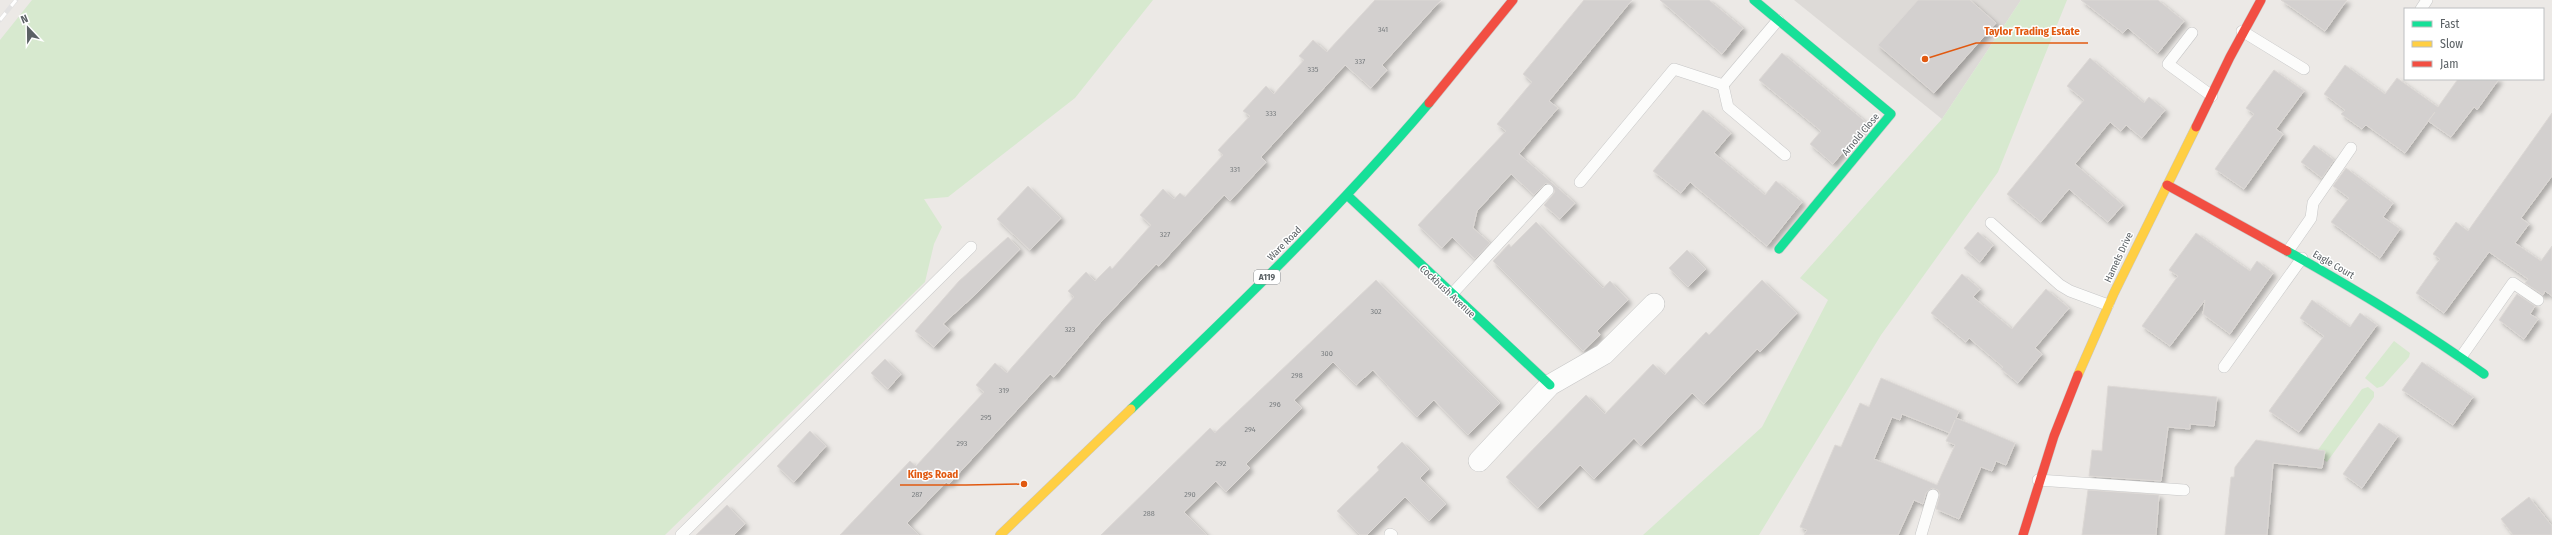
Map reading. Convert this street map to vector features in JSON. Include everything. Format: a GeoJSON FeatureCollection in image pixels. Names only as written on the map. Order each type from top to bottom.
{"type":"FeatureCollection","features":[{"type":"Feature","properties":{"kind":"street","name":"Ware Road"},"geometry":{"type":"LineString","coordinates":[[1000,535],[1250,294],[1347,195],[1424,109],[1513,0]]}},
{"type":"Feature","properties":{"kind":"street","name":"Arnold Close"},"geometry":{"type":"LineString","coordinates":[[1754,0],[1891,114],[1779,249]]}},
{"type":"Feature","properties":{"kind":"street","name":"Hamels Drive"},"geometry":{"type":"LineString","coordinates":[[2023,535],[2038,480],[2072,384],[2108,305],[2212,96],[2242,31],[2261,0]]}},
{"type":"Feature","properties":{"kind":"street","name":"Eagle Court"},"geometry":{"type":"LineString","coordinates":[[2167,185],[2302,258],[2362,293],[2461,357],[2484,374]]}},
{"type":"Feature","properties":{"kind":"street","name":"Cockbush Avenue"},"geometry":{"type":"LineString","coordinates":[[1347,195],[1550,385]]}},
{"type":"Feature","properties":{"kind":"street"},"geometry":{"type":"LineString","coordinates":[[1478,461],[1550,385],[1604,354],[1654,304]]}},
{"type":"Feature","properties":{"kind":"lane"},"geometry":{"type":"LineString","coordinates":[[1724,84],[1778,20]]}},
{"type":"Feature","properties":{"kind":"lane"},"geometry":{"type":"LineString","coordinates":[[2242,31],[2304,69]]}},
{"type":"Feature","properties":{"kind":"lane"},"geometry":{"type":"LineString","coordinates":[[2192,33],[2168,64],[2212,96]]}},
{"type":"Feature","properties":{"kind":"lane"},"geometry":{"type":"LineString","coordinates":[[1580,182],[1674,69],[1724,84]]}},
{"type":"Feature","properties":{"kind":"lane"},"geometry":{"type":"LineString","coordinates":[[1724,84],[1728,107],[1785,155]]}},
{"type":"Feature","properties":{"kind":"lane"},"geometry":{"type":"LineString","coordinates":[[2288,251],[2311,218],[2313,203],[2351,148]]}},
{"type":"Feature","properties":{"kind":"lane"},"geometry":{"type":"LineString","coordinates":[[1452,294],[1548,190]]}},
{"type":"Feature","properties":{"kind":"lane"},"geometry":{"type":"LineString","coordinates":[[1991,223],[2060,285],[2108,305]]}},
{"type":"Feature","properties":{"kind":"lane"},"geometry":{"type":"LineString","coordinates":[[681,535],[971,247]]}},
{"type":"Feature","properties":{"kind":"lane"},"geometry":{"type":"LineString","coordinates":[[2224,367],[2302,258]]}},
{"type":"Feature","properties":{"kind":"lane"},"geometry":{"type":"LineString","coordinates":[[2461,357],[2514,283],[2538,300]]}},
{"type":"Feature","properties":{"kind":"lane"},"geometry":{"type":"LineString","coordinates":[[2038,480],[2184,490]]}},
{"type":"Feature","properties":{"kind":"lane"},"geometry":{"type":"LineString","coordinates":[[1922,535],[1933,495]]}},
{"type":"Feature","properties":{"kind":"shaded area"},"geometry":{"type":"Polygon","coordinates":[[[1794,0],[2021,0],[1942,119],[1794,0]]]}},
{"type":"Feature","properties":{"kind":"green space"},"geometry":{"type":"Polygon","coordinates":[[[32,0],[1153,0],[1075,98],[948,197],[924,199],[942,227],[934,244],[925,282],[665,535],[0,535],[0,40],[32,0]]]}},
{"type":"Feature","properties":{"kind":"green space"},"geometry":{"type":"Polygon","coordinates":[[[2021,0],[2067,0],[1998,172],[1881,335],[1759,535],[1643,535],[1762,427],[1828,300],[1800,278],[1942,119],[2021,0]]]}},
{"type":"Feature","properties":{"kind":"green space"},"geometry":{"type":"Polygon","coordinates":[[[2394,341],[2410,353],[2409,357],[2383,386],[2377,388],[2365,378],[2394,341]]]}},
{"type":"Feature","properties":{"kind":"green space"},"geometry":{"type":"Polygon","coordinates":[[[2368,387],[2374,392],[2374,397],[2327,462],[2315,454],[2362,389],[2368,387]]]}},
{"type":"Feature","properties":{"kind":"building"},"geometry":{"type":"Polygon","coordinates":[[[1375,0],[1441,0],[1382,65],[1387,70],[1371,88],[1345,65],[1261,157],[1266,162],[1230,201],[1224,195],[1159,266],[1156,264],[1100,323],[1054,377],[1050,374],[949,484],[946,482],[907,523],[919,535],[840,535],[910,461],[916,466],[984,392],[976,385],[995,363],[1007,373],[1074,297],[1068,291],[1086,272],[1095,281],[1110,266],[1112,269],[1151,225],[1140,215],[1163,189],[1174,199],[1180,193],[1185,197],[1223,155],[1218,150],[1250,116],[1243,111],[1266,86],[1274,94],[1304,60],[1299,56],[1313,40],[1327,52],[1375,0]]]}},
{"type":"Feature","properties":{"kind":"building"},"geometry":{"type":"Polygon","coordinates":[[[1584,0],[1632,0],[1549,101],[1558,108],[1519,154],[1575,203],[1560,219],[1544,205],[1555,192],[1552,185],[1546,183],[1534,195],[1511,174],[1477,211],[1473,228],[1490,243],[1475,259],[1452,237],[1442,248],[1418,225],[1506,131],[1497,124],[1532,82],[1523,74],[1584,0]]]}},
{"type":"Feature","properties":{"kind":"building"},"geometry":{"type":"Polygon","coordinates":[[[1660,0],[1709,0],[1743,28],[1722,54],[1660,0]]]}},
{"type":"Feature","properties":{"kind":"building"},"geometry":{"type":"Polygon","coordinates":[[[1918,0],[1970,0],[1996,23],[1934,93],[1878,45],[1918,0]]]}},
{"type":"Feature","properties":{"kind":"building"},"geometry":{"type":"Polygon","coordinates":[[[2081,0],[2158,0],[2184,21],[2158,53],[2128,28],[2123,33],[2081,0]]]}},
{"type":"Feature","properties":{"kind":"building"},"geometry":{"type":"Polygon","coordinates":[[[2281,0],[2347,0],[2325,31],[2281,0]]]}},
{"type":"Feature","properties":{"kind":"building"},"geometry":{"type":"Polygon","coordinates":[[[1782,53],[1867,123],[1833,164],[1810,144],[1821,131],[1759,80],[1782,53]]]}},
{"type":"Feature","properties":{"kind":"building"},"geometry":{"type":"Polygon","coordinates":[[[2090,58],[2144,103],[2149,97],[2165,110],[2142,138],[2126,125],[2121,131],[2110,122],[2075,164],[2123,205],[2108,222],[2069,189],[2041,222],[2007,194],[2084,100],[2067,86],[2090,58]]]}},
{"type":"Feature","properties":{"kind":"building"},"geometry":{"type":"Polygon","coordinates":[[[2345,65],[2385,94],[2397,78],[2438,107],[2457,80],[2498,80],[2477,110],[2474,107],[2451,137],[2428,121],[2405,153],[2366,125],[2362,129],[2341,114],[2345,110],[2324,94],[2345,65]]]}},
{"type":"Feature","properties":{"kind":"building"},"geometry":{"type":"Polygon","coordinates":[[[2274,70],[2304,91],[2276,129],[2283,134],[2244,189],[2215,169],[2254,114],[2246,108],[2274,70]]]}},
{"type":"Feature","properties":{"kind":"building"},"geometry":{"type":"Polygon","coordinates":[[[1703,110],[1731,133],[1714,153],[1765,195],[1776,181],[1802,202],[1767,246],[1690,182],[1681,193],[1653,171],[1703,110]]]}},
{"type":"Feature","properties":{"kind":"building"},"geometry":{"type":"Polygon","coordinates":[[[2552,113],[2552,176],[2521,218],[2529,224],[2515,243],[2541,261],[2552,246],[2552,296],[2545,291],[2543,295],[2525,283],[2528,279],[2489,252],[2444,313],[2416,293],[2440,259],[2433,254],[2456,222],[2468,231],[2552,113]]]}},
{"type":"Feature","properties":{"kind":"building"},"geometry":{"type":"Polygon","coordinates":[[[2314,145],[2334,160],[2322,178],[2301,162],[2314,145]]]}},
{"type":"Feature","properties":{"kind":"building"},"geometry":{"type":"Polygon","coordinates":[[[2346,168],[2393,203],[2383,217],[2400,229],[2380,258],[2331,222],[2349,198],[2333,186],[2346,168]]]}},
{"type":"Feature","properties":{"kind":"building"},"geometry":{"type":"Polygon","coordinates":[[[1028,186],[1061,218],[1030,250],[997,219],[1028,186]]]}},
{"type":"Feature","properties":{"kind":"building"},"geometry":{"type":"Polygon","coordinates":[[[1536,222],[1603,288],[1610,281],[1628,300],[1597,331],[1600,335],[1583,351],[1493,261],[1509,244],[1511,247],[1536,222]]]}},
{"type":"Feature","properties":{"kind":"building"},"geometry":{"type":"Polygon","coordinates":[[[1978,232],[1993,245],[1980,262],[1964,248],[1978,232]]]}},
{"type":"Feature","properties":{"kind":"building"},"geometry":{"type":"Polygon","coordinates":[[[2196,233],[2250,271],[2257,261],[2273,273],[2230,334],[2203,314],[2205,300],[2170,346],[2142,326],[2178,276],[2169,270],[2196,233]]]}},
{"type":"Feature","properties":{"kind":"building"},"geometry":{"type":"Polygon","coordinates":[[[1008,237],[1020,249],[977,293],[943,324],[950,330],[934,347],[915,331],[959,281],[1008,237]]]}},
{"type":"Feature","properties":{"kind":"building"},"geometry":{"type":"Polygon","coordinates":[[[1687,250],[1706,269],[1688,287],[1669,268],[1687,250]]]}},
{"type":"Feature","properties":{"kind":"building"},"geometry":{"type":"Polygon","coordinates":[[[1962,274],[1980,289],[1973,297],[2012,329],[2046,289],[2069,308],[2035,348],[2042,354],[2018,383],[2001,369],[2003,367],[1969,338],[1966,342],[1931,313],[1962,274]]]}},
{"type":"Feature","properties":{"kind":"building"},"geometry":{"type":"Polygon","coordinates":[[[1376,280],[1500,403],[1468,435],[1434,400],[1417,417],[1373,370],[1356,385],[1333,362],[1294,400],[1302,408],[1246,464],[1250,468],[1226,492],[1216,481],[1184,512],[1207,535],[1101,535],[1210,428],[1215,433],[1376,280]]]}},
{"type":"Feature","properties":{"kind":"building"},"geometry":{"type":"Polygon","coordinates":[[[1762,280],[1797,313],[1760,352],[1757,349],[1704,404],[1692,393],[1641,446],[1634,438],[1594,479],[1580,465],[1538,508],[1506,477],[1586,395],[1605,414],[1653,364],[1665,375],[1706,332],[1709,335],[1762,280]]]}},
{"type":"Feature","properties":{"kind":"building"},"geometry":{"type":"Polygon","coordinates":[[[2517,294],[2535,306],[2530,314],[2538,319],[2524,339],[2499,320],[2517,294]]]}},
{"type":"Feature","properties":{"kind":"building"},"geometry":{"type":"Polygon","coordinates":[[[2312,300],[2350,327],[2360,313],[2377,325],[2299,432],[2269,411],[2324,336],[2300,318],[2312,300]]]}},
{"type":"Feature","properties":{"kind":"building"},"geometry":{"type":"Polygon","coordinates":[[[885,359],[901,374],[888,389],[871,373],[885,359]]]}},
{"type":"Feature","properties":{"kind":"building"},"geometry":{"type":"Polygon","coordinates":[[[2422,362],[2473,397],[2453,425],[2402,390],[2422,362]]]}},
{"type":"Feature","properties":{"kind":"building"},"geometry":{"type":"Polygon","coordinates":[[[1881,378],[1959,411],[1956,418],[2015,443],[2006,465],[1996,461],[1992,471],[1981,467],[1959,519],[1936,509],[1940,494],[1938,490],[1932,488],[1926,493],[1923,504],[1914,500],[1898,535],[1804,535],[1807,530],[1800,527],[1835,445],[1841,447],[1860,403],[1869,407],[1881,378]],[[1902,414],[1900,420],[1892,417],[1874,459],[1937,485],[1955,445],[1946,441],[1950,433],[1902,414]]]}},
{"type":"Feature","properties":{"kind":"building"},"geometry":{"type":"Polygon","coordinates":[[[2108,386],[2217,397],[2214,426],[2190,424],[2190,429],[2168,427],[2161,481],[2089,476],[2092,450],[2102,451],[2108,386]]]}},
{"type":"Feature","properties":{"kind":"building"},"geometry":{"type":"Polygon","coordinates":[[[2379,423],[2398,436],[2362,488],[2343,474],[2379,423]]]}},
{"type":"Feature","properties":{"kind":"building"},"geometry":{"type":"Polygon","coordinates":[[[810,431],[826,446],[794,482],[777,466],[810,431]]]}},
{"type":"Feature","properties":{"kind":"building"},"geometry":{"type":"Polygon","coordinates":[[[2256,440],[2325,451],[2322,468],[2273,463],[2267,535],[2225,535],[2231,477],[2234,477],[2235,467],[2256,440]]]}},
{"type":"Feature","properties":{"kind":"building"},"geometry":{"type":"Polygon","coordinates":[[[1402,442],[1429,469],[1420,478],[1446,504],[1429,521],[1405,497],[1367,535],[1360,535],[1337,511],[1379,470],[1377,467],[1402,442]]]}},
{"type":"Feature","properties":{"kind":"building"},"geometry":{"type":"Polygon","coordinates":[[[2088,490],[2159,495],[2156,535],[2082,535],[2088,490]]]}},
{"type":"Feature","properties":{"kind":"building"},"geometry":{"type":"Polygon","coordinates":[[[2529,497],[2552,526],[2552,535],[2513,535],[2501,519],[2529,497]]]}},
{"type":"Feature","properties":{"kind":"building"},"geometry":{"type":"Polygon","coordinates":[[[727,505],[745,524],[734,535],[696,535],[727,505]]]}},
{"type":"Feature","properties":{"kind":"railway"},"geometry":{"type":"LineString","coordinates":[[0,20],[16,0]]}},
{"type":"Feature","properties":{"kind":"traffic: fast"},"geometry":{"type":"LineString","coordinates":[[1754,0],[1891,114],[1779,249]]}},
{"type":"Feature","properties":{"kind":"traffic: fast"},"geometry":{"type":"LineString","coordinates":[[1131,409],[1284,260],[1358,183],[1429,103]]}},
{"type":"Feature","properties":{"kind":"traffic: fast"},"geometry":{"type":"LineString","coordinates":[[1347,195],[1550,385]]}},
{"type":"Feature","properties":{"kind":"traffic: fast"},"geometry":{"type":"LineString","coordinates":[[2287,251],[2387,310],[2484,374]]}},
{"type":"Feature","properties":{"kind":"traffic: slow"},"geometry":{"type":"LineString","coordinates":[[2078,375],[2114,293],[2196,127]]}},
{"type":"Feature","properties":{"kind":"traffic: slow"},"geometry":{"type":"LineString","coordinates":[[1000,535],[1131,409]]}},
{"type":"Feature","properties":{"kind":"traffic: jam"},"geometry":{"type":"LineString","coordinates":[[1429,103],[1513,0]]}},
{"type":"Feature","properties":{"kind":"traffic: jam"},"geometry":{"type":"LineString","coordinates":[[2196,127],[2230,57],[2261,0]]}},
{"type":"Feature","properties":{"kind":"traffic: jam"},"geometry":{"type":"LineString","coordinates":[[2167,185],[2287,251]]}},
{"type":"Feature","properties":{"kind":"traffic: jam"},"geometry":{"type":"LineString","coordinates":[[2023,535],[2054,436],[2078,375]]}},
{"type":"Feature","properties":{"kind":"place","name":"Taylor Trading Estate"},"geometry":{"type":"Point","coordinates":[1925,59]}},
{"type":"Feature","properties":{"kind":"place","name":"Kings Road"},"geometry":{"type":"Point","coordinates":[1024,484]}}]}
